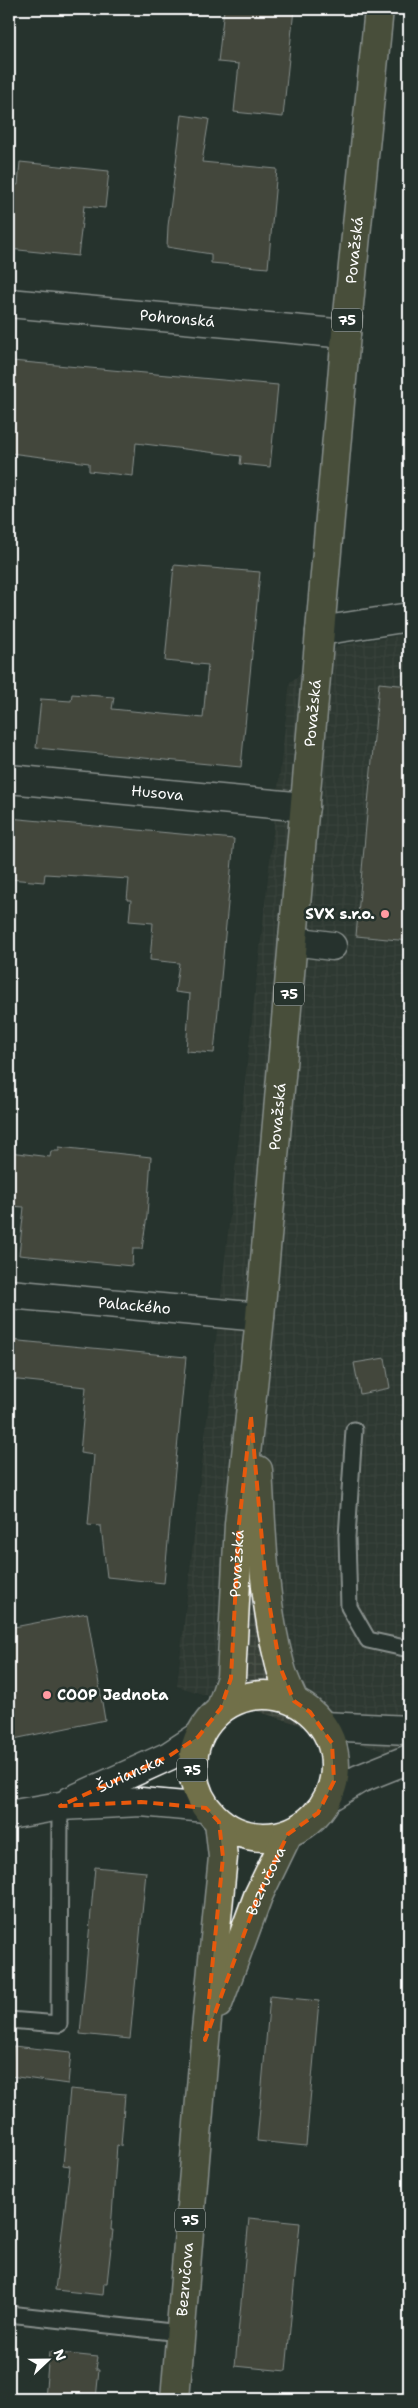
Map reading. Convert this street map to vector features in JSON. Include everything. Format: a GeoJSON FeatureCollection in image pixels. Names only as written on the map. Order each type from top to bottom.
{"type":"FeatureCollection","features":[{"type":"Feature","properties":{"kind":"main road","name":"Považská"},"geometry":{"type":"LineString","coordinates":[[221,1708],[231,1678],[239,1524],[260,1317],[346,334],[379,9]]}},
{"type":"Feature","properties":{"kind":"main road","name":"Považská"},"geometry":{"type":"LineString","coordinates":[[251,1417],[258,1470],[266,1585],[280,1667],[294,1701]]}},
{"type":"Feature","properties":{"kind":"main road","name":"Bezručova"},"geometry":{"type":"LineString","coordinates":[[175,2399],[204,2040],[223,1856],[212,1815],[197,1792],[192,1775],[192,1756],[198,1737],[208,1721],[221,1708],[238,1699],[257,1695],[276,1695],[294,1701],[310,1712],[323,1726],[332,1743],[335,1762],[334,1781],[328,1798],[318,1814],[304,1826],[288,1834],[270,1838],[251,1837],[234,1832],[212,1815]]}},
{"type":"Feature","properties":{"kind":"main road","name":"Bezručova"},"geometry":{"type":"LineString","coordinates":[[204,2040],[258,1896],[288,1834]]}},
{"type":"Feature","properties":{"kind":"street","name":"Pohronská"},"geometry":{"type":"LineString","coordinates":[[9,303],[346,334]]}},
{"type":"Feature","properties":{"kind":"street"},"geometry":{"type":"LineString","coordinates":[[320,631],[409,617]]}},
{"type":"Feature","properties":{"kind":"street","name":"Husova"},"geometry":{"type":"LineString","coordinates":[[9,779],[305,807]]}},
{"type":"Feature","properties":{"kind":"street"},"geometry":{"type":"LineString","coordinates":[[293,941],[332,946]]}},
{"type":"Feature","properties":{"kind":"street","name":"Palackého"},"geometry":{"type":"LineString","coordinates":[[9,1294],[260,1317]]}},
{"type":"Feature","properties":{"kind":"street"},"geometry":{"type":"LineString","coordinates":[[323,1726],[409,1730]]}},
{"type":"Feature","properties":{"kind":"street","name":"Šurianska"},"geometry":{"type":"LineString","coordinates":[[60,1806],[169,1756],[198,1737]]}},
{"type":"Feature","properties":{"kind":"street"},"geometry":{"type":"LineString","coordinates":[[328,1798],[358,1779],[409,1759]]}},
{"type":"Feature","properties":{"kind":"street","name":"Šurianska"},"geometry":{"type":"LineString","coordinates":[[9,1815],[60,1806],[141,1802],[212,1815]]}},
{"type":"Feature","properties":{"kind":"lane"},"geometry":{"type":"LineString","coordinates":[[354,1430],[347,1537],[349,1607],[368,1640],[409,1650]]}},
{"type":"Feature","properties":{"kind":"lane"},"geometry":{"type":"LineString","coordinates":[[9,2020],[59,2024],[60,1806]]}},
{"type":"Feature","properties":{"kind":"lane"},"geometry":{"type":"LineString","coordinates":[[9,2314],[180,2333]]}},
{"type":"Feature","properties":{"kind":"highlighted area"},"geometry":{"type":"Polygon","coordinates":[[[251,1417],[266,1585],[280,1667],[294,1701],[310,1712],[332,1743],[334,1781],[318,1813],[288,1834],[258,1896],[205,2040],[223,1857],[219,1822],[206,1808],[141,1802],[60,1806],[169,1756],[198,1737],[221,1708],[231,1678],[239,1524],[251,1417]]]}},
{"type":"Feature","properties":{"kind":"shaded area"},"geometry":{"type":"Polygon","coordinates":[[[409,634],[409,1759],[177,1686],[290,682],[340,645],[409,634]]]}},
{"type":"Feature","properties":{"kind":"building"},"geometry":{"type":"Polygon","coordinates":[[[224,9],[294,9],[283,117],[234,112],[239,64],[218,62],[224,9]]]}},
{"type":"Feature","properties":{"kind":"building"},"geometry":{"type":"Polygon","coordinates":[[[182,115],[209,119],[202,162],[277,169],[268,268],[211,263],[211,254],[167,247],[182,115]]]}},
{"type":"Feature","properties":{"kind":"building"},"geometry":{"type":"Polygon","coordinates":[[[20,162],[109,171],[105,208],[84,206],[78,256],[9,249],[9,184],[18,185],[20,162]]]}},
{"type":"Feature","properties":{"kind":"building"},"geometry":{"type":"Polygon","coordinates":[[[12,361],[278,385],[270,467],[240,464],[241,456],[136,443],[133,476],[89,471],[89,463],[10,453],[12,430],[9,429],[9,389],[12,361]]]}},
{"type":"Feature","properties":{"kind":"building"},"geometry":{"type":"Polygon","coordinates":[[[174,565],[260,572],[241,767],[36,748],[41,699],[71,701],[72,694],[114,697],[112,709],[203,718],[208,665],[165,661],[174,565]]]}},
{"type":"Feature","properties":{"kind":"building"},"geometry":{"type":"Polygon","coordinates":[[[379,683],[409,686],[409,941],[356,936],[379,683]]]}},
{"type":"Feature","properties":{"kind":"building"},"geometry":{"type":"Polygon","coordinates":[[[9,818],[234,839],[214,1053],[186,1051],[190,994],[175,992],[179,963],[150,960],[153,923],[129,921],[131,900],[127,900],[129,879],[45,874],[44,882],[9,879],[9,818]]]}},
{"type":"Feature","properties":{"kind":"building"},"geometry":{"type":"Polygon","coordinates":[[[59,1147],[151,1157],[147,1216],[142,1249],[133,1249],[132,1266],[19,1255],[24,1207],[9,1206],[9,1152],[50,1157],[51,1151],[59,1151],[59,1147]]]}},
{"type":"Feature","properties":{"kind":"building"},"geometry":{"type":"Polygon","coordinates":[[[9,1340],[186,1357],[164,1583],[107,1577],[101,1526],[88,1525],[94,1455],[80,1453],[86,1387],[9,1379],[9,1340]]]}},
{"type":"Feature","properties":{"kind":"building"},"geometry":{"type":"Polygon","coordinates":[[[385,1358],[390,1388],[360,1394],[354,1363],[385,1358]]]}},
{"type":"Feature","properties":{"kind":"building"},"geometry":{"type":"Polygon","coordinates":[[[87,1613],[105,1720],[9,1740],[9,1628],[87,1613]]]}},
{"type":"Feature","properties":{"kind":"building"},"geometry":{"type":"Polygon","coordinates":[[[95,1867],[146,1872],[130,2039],[80,2034],[95,1867]]]}},
{"type":"Feature","properties":{"kind":"building"},"geometry":{"type":"Polygon","coordinates":[[[270,1996],[319,2001],[306,2146],[257,2141],[270,1996]]]}},
{"type":"Feature","properties":{"kind":"building"},"geometry":{"type":"Polygon","coordinates":[[[13,2046],[71,2052],[68,2084],[10,2076],[13,2046]]]}},
{"type":"Feature","properties":{"kind":"building"},"geometry":{"type":"Polygon","coordinates":[[[70,2089],[125,2094],[121,2146],[117,2145],[111,2230],[113,2230],[107,2283],[104,2283],[103,2295],[55,2290],[70,2166],[63,2165],[70,2089]]]}},
{"type":"Feature","properties":{"kind":"building"},"geometry":{"type":"Polygon","coordinates":[[[249,2218],[300,2223],[286,2371],[235,2366],[249,2218]]]}},
{"type":"Feature","properties":{"kind":"building"},"geometry":{"type":"Polygon","coordinates":[[[49,2352],[98,2357],[96,2369],[99,2369],[96,2399],[45,2399],[49,2352]]]}},
{"type":"Feature","properties":{"kind":"place","name":"SVX s.r.o."},"geometry":{"type":"Point","coordinates":[385,914]}},
{"type":"Feature","properties":{"kind":"place","name":"COOP Jednota"},"geometry":{"type":"Point","coordinates":[47,1695]}}]}
